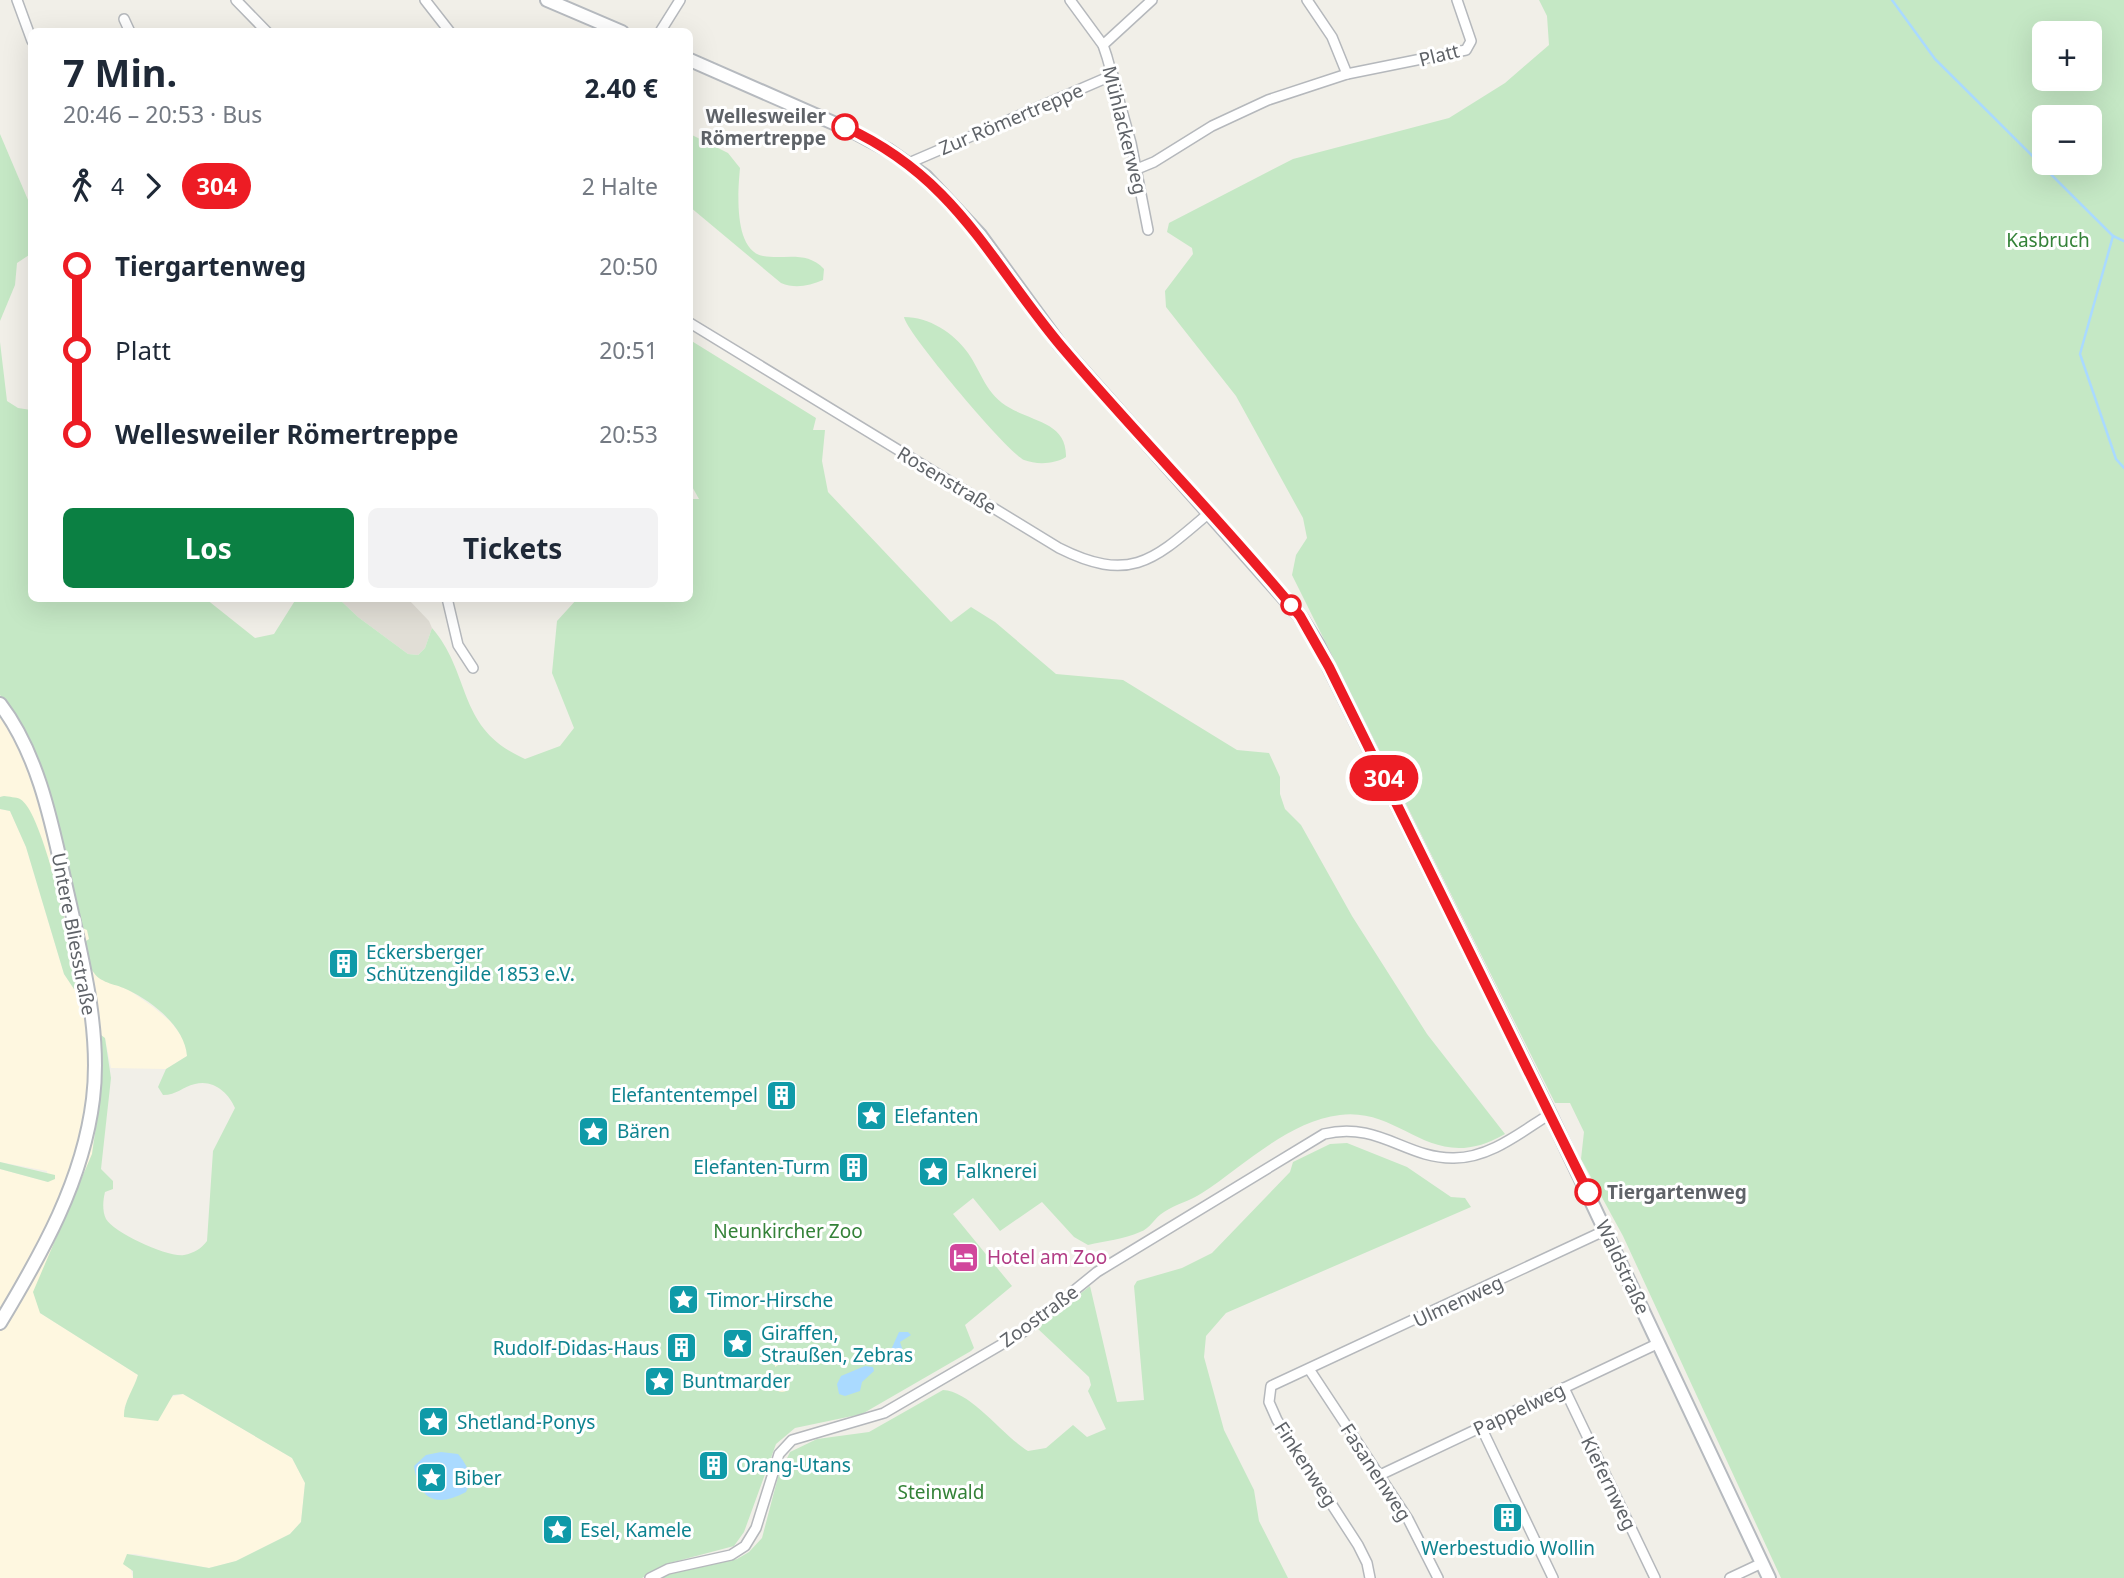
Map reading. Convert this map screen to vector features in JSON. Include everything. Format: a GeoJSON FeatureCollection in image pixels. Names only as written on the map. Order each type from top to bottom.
{"type":"FeatureCollection","features":[{"type":"Feature","properties":{"kind":"street"},"geometry":{"type":"LineString","coordinates":[[17,0],[28,30]]}},
{"type":"Feature","properties":{"kind":"street"},"geometry":{"type":"LineString","coordinates":[[236,0],[263,28]]}},
{"type":"Feature","properties":{"kind":"street"},"geometry":{"type":"LineString","coordinates":[[425,0],[447,28]]}},
{"type":"Feature","properties":{"kind":"street"},"geometry":{"type":"LineString","coordinates":[[547,0],[613,28]]}},
{"type":"Feature","properties":{"kind":"street"},"geometry":{"type":"LineString","coordinates":[[662,28],[680,0]]}},
{"type":"Feature","properties":{"kind":"street","name":"Mühlackerweg"},"geometry":{"type":"LineString","coordinates":[[1070,0],[1103,45],[1137,169],[1148,230]]}},
{"type":"Feature","properties":{"kind":"street"},"geometry":{"type":"LineString","coordinates":[[1103,45],[1152,0]]}},
{"type":"Feature","properties":{"kind":"street"},"geometry":{"type":"LineString","coordinates":[[1307,0],[1332,37],[1347,75]]}},
{"type":"Feature","properties":{"kind":"street","name":"Platt"},"geometry":{"type":"LineString","coordinates":[[1137,169],[1239,112],[1294,90],[1347,75],[1438,58],[1470,47],[1457,0]]}},
{"type":"Feature","properties":{"kind":"street"},"geometry":{"type":"LineString","coordinates":[[124,19],[128,28]]}},
{"type":"Feature","properties":{"kind":"street","name":"Waldstraße"},"geometry":{"type":"LineString","coordinates":[[693,61],[854,132],[909,163],[980,235],[1060,345],[1277,588],[1318,645],[1550,1114],[1769,1578]]}},
{"type":"Feature","properties":{"kind":"street","name":"Zur Römertreppe"},"geometry":{"type":"LineString","coordinates":[[909,163],[1113,75]]}},
{"type":"Feature","properties":{"kind":"street","name":"Rosenstraße"},"geometry":{"type":"LineString","coordinates":[[693,325],[1059,548],[1085,560],[1121,566],[1150,558],[1209,513]]}},
{"type":"Feature","properties":{"kind":"street"},"geometry":{"type":"LineString","coordinates":[[448,602],[458,645],[473,668]]}},
{"type":"Feature","properties":{"kind":"street","name":"Untere Bliesstraße"},"geometry":{"type":"LineString","coordinates":[[0,704],[14,723],[31,761],[57,844],[87,984],[94,1077],[86,1136],[71,1187],[51,1234],[0,1323]]}},
{"type":"Feature","properties":{"kind":"street","name":"Zoostraße"},"geometry":{"type":"LineString","coordinates":[[650,1578],[668,1569],[731,1555],[745,1546],[756,1528],[779,1454],[792,1440],[884,1413],[1023,1332],[1097,1272],[1324,1134],[1343,1130],[1357,1131],[1383,1137],[1437,1157],[1455,1158],[1494,1148],[1550,1114]]}},
{"type":"Feature","properties":{"kind":"street","name":"Ulmenweg"},"geometry":{"type":"LineString","coordinates":[[1309,1369],[1606,1230]]}},
{"type":"Feature","properties":{"kind":"street","name":"Pappelweg"},"geometry":{"type":"LineString","coordinates":[[1380,1475],[1659,1343]]}},
{"type":"Feature","properties":{"kind":"street","name":"Fasanenweg"},"geometry":{"type":"LineString","coordinates":[[1309,1369],[1408,1519],[1438,1578]]}},
{"type":"Feature","properties":{"kind":"street","name":"Finkenweg"},"geometry":{"type":"LineString","coordinates":[[1309,1369],[1270,1386],[1269,1402],[1277,1420],[1357,1545],[1367,1563],[1370,1578]]}},
{"type":"Feature","properties":{"kind":"street","name":"Kiefernweg"},"geometry":{"type":"LineString","coordinates":[[1564,1388],[1655,1578]]}},
{"type":"Feature","properties":{"kind":"street"},"geometry":{"type":"LineString","coordinates":[[1481,1427],[1553,1578]]}},
{"type":"Feature","properties":{"kind":"street"},"geometry":{"type":"LineString","coordinates":[[1730,1578],[1762,1563]]}},
{"type":"Feature","properties":{"kind":"shaded area"},"geometry":{"type":"Polygon","coordinates":[[[342,602],[411,602],[432,628],[425,648],[418,655],[408,654],[342,602]]]}},
{"type":"Feature","properties":{"kind":"shaded area"},"geometry":{"type":"Polygon","coordinates":[[[0,695],[18,720],[80,926],[87,929],[100,979],[129,990],[170,1021],[186,1042],[187,1056],[166,1069],[111,1068],[105,1038],[92,1154],[58,1238],[40,1313],[138,1375],[133,1393],[124,1408],[183,1394],[292,1458],[305,1483],[301,1522],[290,1534],[236,1561],[209,1568],[127,1554],[133,1578],[0,1578],[0,1169],[48,1182],[47,1171],[0,1162],[0,809],[10,811],[26,847],[64,974],[74,989],[79,985],[60,899],[5,796],[0,797],[0,695]]]}},
{"type":"Feature","properties":{"kind":"green space","name":"Kasbruch"},"geometry":{"type":"Polygon","coordinates":[[[1539,0],[2124,0],[2124,1578],[1781,1578],[1623,1236],[1581,1159],[1584,1132],[1570,1103],[1555,1103],[1292,575],[1296,555],[1307,538],[1303,518],[1236,396],[1166,307],[1165,291],[1193,254],[1192,248],[1167,232],[1169,223],[1293,159],[1449,118],[1505,83],[1549,45],[1547,16],[1539,0]]]}},
{"type":"Feature","properties":{"kind":"green space"},"geometry":{"type":"Polygon","coordinates":[[[0,134],[28,200],[28,256],[17,263],[15,285],[0,321],[0,134]]]}},
{"type":"Feature","properties":{"kind":"green space"},"geometry":{"type":"Polygon","coordinates":[[[693,136],[728,153],[740,168],[742,231],[746,243],[753,251],[763,256],[803,258],[824,269],[823,280],[812,284],[792,286],[781,283],[693,210],[693,136]]]}},
{"type":"Feature","properties":{"kind":"green space"},"geometry":{"type":"Polygon","coordinates":[[[904,317],[932,323],[956,339],[968,353],[995,397],[1010,408],[1055,430],[1065,446],[1066,457],[1046,463],[1034,463],[1024,460],[1014,452],[938,367],[904,317]]]}},
{"type":"Feature","properties":{"kind":"green space","name":"Neunkircher Zoo"},"geometry":{"type":"Polygon","coordinates":[[[0,342],[7,401],[18,408],[28,410],[28,602],[210,602],[255,638],[274,634],[294,602],[342,602],[408,654],[418,655],[425,648],[432,628],[445,646],[468,700],[487,732],[503,747],[525,759],[560,746],[574,728],[552,673],[557,621],[574,602],[693,602],[693,499],[699,499],[693,488],[693,342],[816,418],[813,430],[825,430],[822,461],[828,492],[951,622],[971,607],[995,622],[1056,674],[1123,680],[1237,750],[1269,753],[1280,777],[1280,794],[1285,809],[1301,825],[1352,916],[1427,1034],[1505,1134],[1479,1145],[1457,1148],[1437,1145],[1362,1115],[1340,1115],[1321,1119],[1302,1126],[1267,1146],[1202,1193],[1164,1212],[1144,1230],[1088,1245],[1074,1237],[1042,1202],[1000,1231],[973,1198],[953,1214],[1012,1286],[965,1325],[974,1348],[862,1414],[795,1428],[776,1444],[744,1532],[734,1546],[666,1564],[642,1578],[133,1578],[133,1571],[123,1564],[127,1554],[209,1568],[236,1561],[290,1534],[301,1522],[305,1483],[292,1458],[183,1394],[173,1395],[158,1421],[124,1417],[127,1401],[138,1375],[40,1313],[33,1292],[92,1154],[100,1099],[101,1035],[105,1038],[111,1078],[101,1169],[113,1181],[113,1189],[105,1192],[104,1213],[111,1225],[130,1237],[155,1249],[177,1255],[194,1252],[207,1241],[213,1151],[235,1108],[229,1097],[214,1085],[195,1084],[163,1095],[158,1087],[166,1069],[187,1056],[185,1045],[174,1026],[157,1009],[128,990],[97,977],[92,970],[83,943],[89,939],[87,930],[80,927],[18,720],[0,695],[0,342]]]}},
{"type":"Feature","properties":{"kind":"green space"},"geometry":{"type":"Polygon","coordinates":[[[0,797],[20,799],[29,809],[38,828],[55,881],[78,977],[79,986],[74,989],[64,974],[26,847],[10,811],[0,809],[0,797]]]}},
{"type":"Feature","properties":{"kind":"green space","name":"Steinwald"},"geometry":{"type":"Polygon","coordinates":[[[1347,1143],[1407,1167],[1451,1197],[1465,1198],[1471,1207],[1226,1313],[1206,1336],[1204,1357],[1224,1430],[1254,1490],[1259,1521],[1288,1578],[662,1578],[737,1559],[749,1552],[762,1538],[778,1477],[790,1452],[817,1439],[869,1432],[943,1390],[965,1398],[1028,1451],[1046,1448],[1073,1425],[1087,1437],[1106,1429],[1088,1391],[1091,1385],[1089,1377],[1037,1328],[1090,1286],[1117,1402],[1144,1400],[1134,1286],[1137,1281],[1182,1268],[1212,1253],[1290,1172],[1293,1162],[1330,1144],[1347,1143]]]}},
{"type":"Feature","properties":{"kind":"green space"},"geometry":{"type":"Polygon","coordinates":[[[0,1162],[55,1175],[55,1179],[48,1182],[0,1169],[0,1162]]]}},
{"type":"Feature","properties":{"kind":"sand"},"geometry":{"type":"Polygon","coordinates":[[[783,1349],[788,1359],[775,1367],[774,1353],[783,1349]]]}},
{"type":"Feature","properties":{"kind":"sand"},"geometry":{"type":"Polygon","coordinates":[[[779,1376],[785,1376],[790,1384],[788,1390],[779,1392],[774,1387],[774,1381],[779,1376]]]}},
{"type":"Feature","properties":{"kind":"water"},"geometry":{"type":"Polygon","coordinates":[[[899,1332],[908,1332],[911,1335],[900,1342],[906,1360],[900,1366],[890,1352],[899,1332]]]}},
{"type":"Feature","properties":{"kind":"water"},"geometry":{"type":"Polygon","coordinates":[[[865,1366],[873,1367],[874,1371],[862,1382],[860,1391],[845,1396],[839,1394],[837,1384],[841,1376],[865,1366]]]}},
{"type":"Feature","properties":{"kind":"water"},"geometry":{"type":"Polygon","coordinates":[[[441,1452],[458,1454],[467,1467],[469,1481],[466,1492],[438,1500],[431,1498],[420,1487],[414,1466],[426,1455],[441,1452]]]}},
{"type":"Feature","properties":{"kind":"waterway"},"geometry":{"type":"LineString","coordinates":[[1892,0],[1935,59],[2113,236],[2124,241]]}},
{"type":"Feature","properties":{"kind":"waterway"},"geometry":{"type":"LineString","coordinates":[[2113,236],[2080,354],[2116,459],[2124,468]]}},
{"type":"Feature","properties":{"kind":"bus line","name":"304"},"geometry":{"type":"LineString","coordinates":[[845,127],[909,163],[963,215],[1060,345],[1300,616],[1329,667],[1588,1192]]}},
{"type":"Feature","properties":{"kind":"place","name":"Wellesweiler Römertreppe"},"geometry":{"type":"Point","coordinates":[845,127]}},
{"type":"Feature","properties":{"kind":"place","name":"Eckersberger Schützengilde 1853 e.V."},"geometry":{"type":"Point","coordinates":[343,963]}},
{"type":"Feature","properties":{"kind":"place","name":"Elefantentempel"},"geometry":{"type":"Point","coordinates":[781,1095]}},
{"type":"Feature","properties":{"kind":"place","name":"Elefanten"},"geometry":{"type":"Point","coordinates":[871,1116]}},
{"type":"Feature","properties":{"kind":"place","name":"Bären"},"geometry":{"type":"Point","coordinates":[594,1131]}},
{"type":"Feature","properties":{"kind":"place","name":"Elefanten-Turm"},"geometry":{"type":"Point","coordinates":[853,1167]}},
{"type":"Feature","properties":{"kind":"place","name":"Falknerei"},"geometry":{"type":"Point","coordinates":[933,1171]}},
{"type":"Feature","properties":{"kind":"place","name":"Tiergartenweg"},"geometry":{"type":"Point","coordinates":[1588,1192]}},
{"type":"Feature","properties":{"kind":"place","name":"Hotel am Zoo"},"geometry":{"type":"Point","coordinates":[964,1257]}},
{"type":"Feature","properties":{"kind":"place","name":"Timor-Hirsche"},"geometry":{"type":"Point","coordinates":[684,1300]}},
{"type":"Feature","properties":{"kind":"place","name":"Giraffen, Straußen, Zebras"},"geometry":{"type":"Point","coordinates":[738,1344]}},
{"type":"Feature","properties":{"kind":"place","name":"Rudolf-Didas-Haus"},"geometry":{"type":"Point","coordinates":[682,1348]}},
{"type":"Feature","properties":{"kind":"place","name":"Buntmarder"},"geometry":{"type":"Point","coordinates":[659,1381]}},
{"type":"Feature","properties":{"kind":"place","name":"Shetland-Ponys"},"geometry":{"type":"Point","coordinates":[434,1422]}},
{"type":"Feature","properties":{"kind":"place","name":"Orang-Utans"},"geometry":{"type":"Point","coordinates":[713,1465]}},
{"type":"Feature","properties":{"kind":"place","name":"Biber"},"geometry":{"type":"Point","coordinates":[431,1478]}},
{"type":"Feature","properties":{"kind":"place","name":"Werbestudio Wollin"},"geometry":{"type":"Point","coordinates":[1508,1517]}},
{"type":"Feature","properties":{"kind":"place","name":"Esel, Kamele"},"geometry":{"type":"Point","coordinates":[557,1530]}}]}
